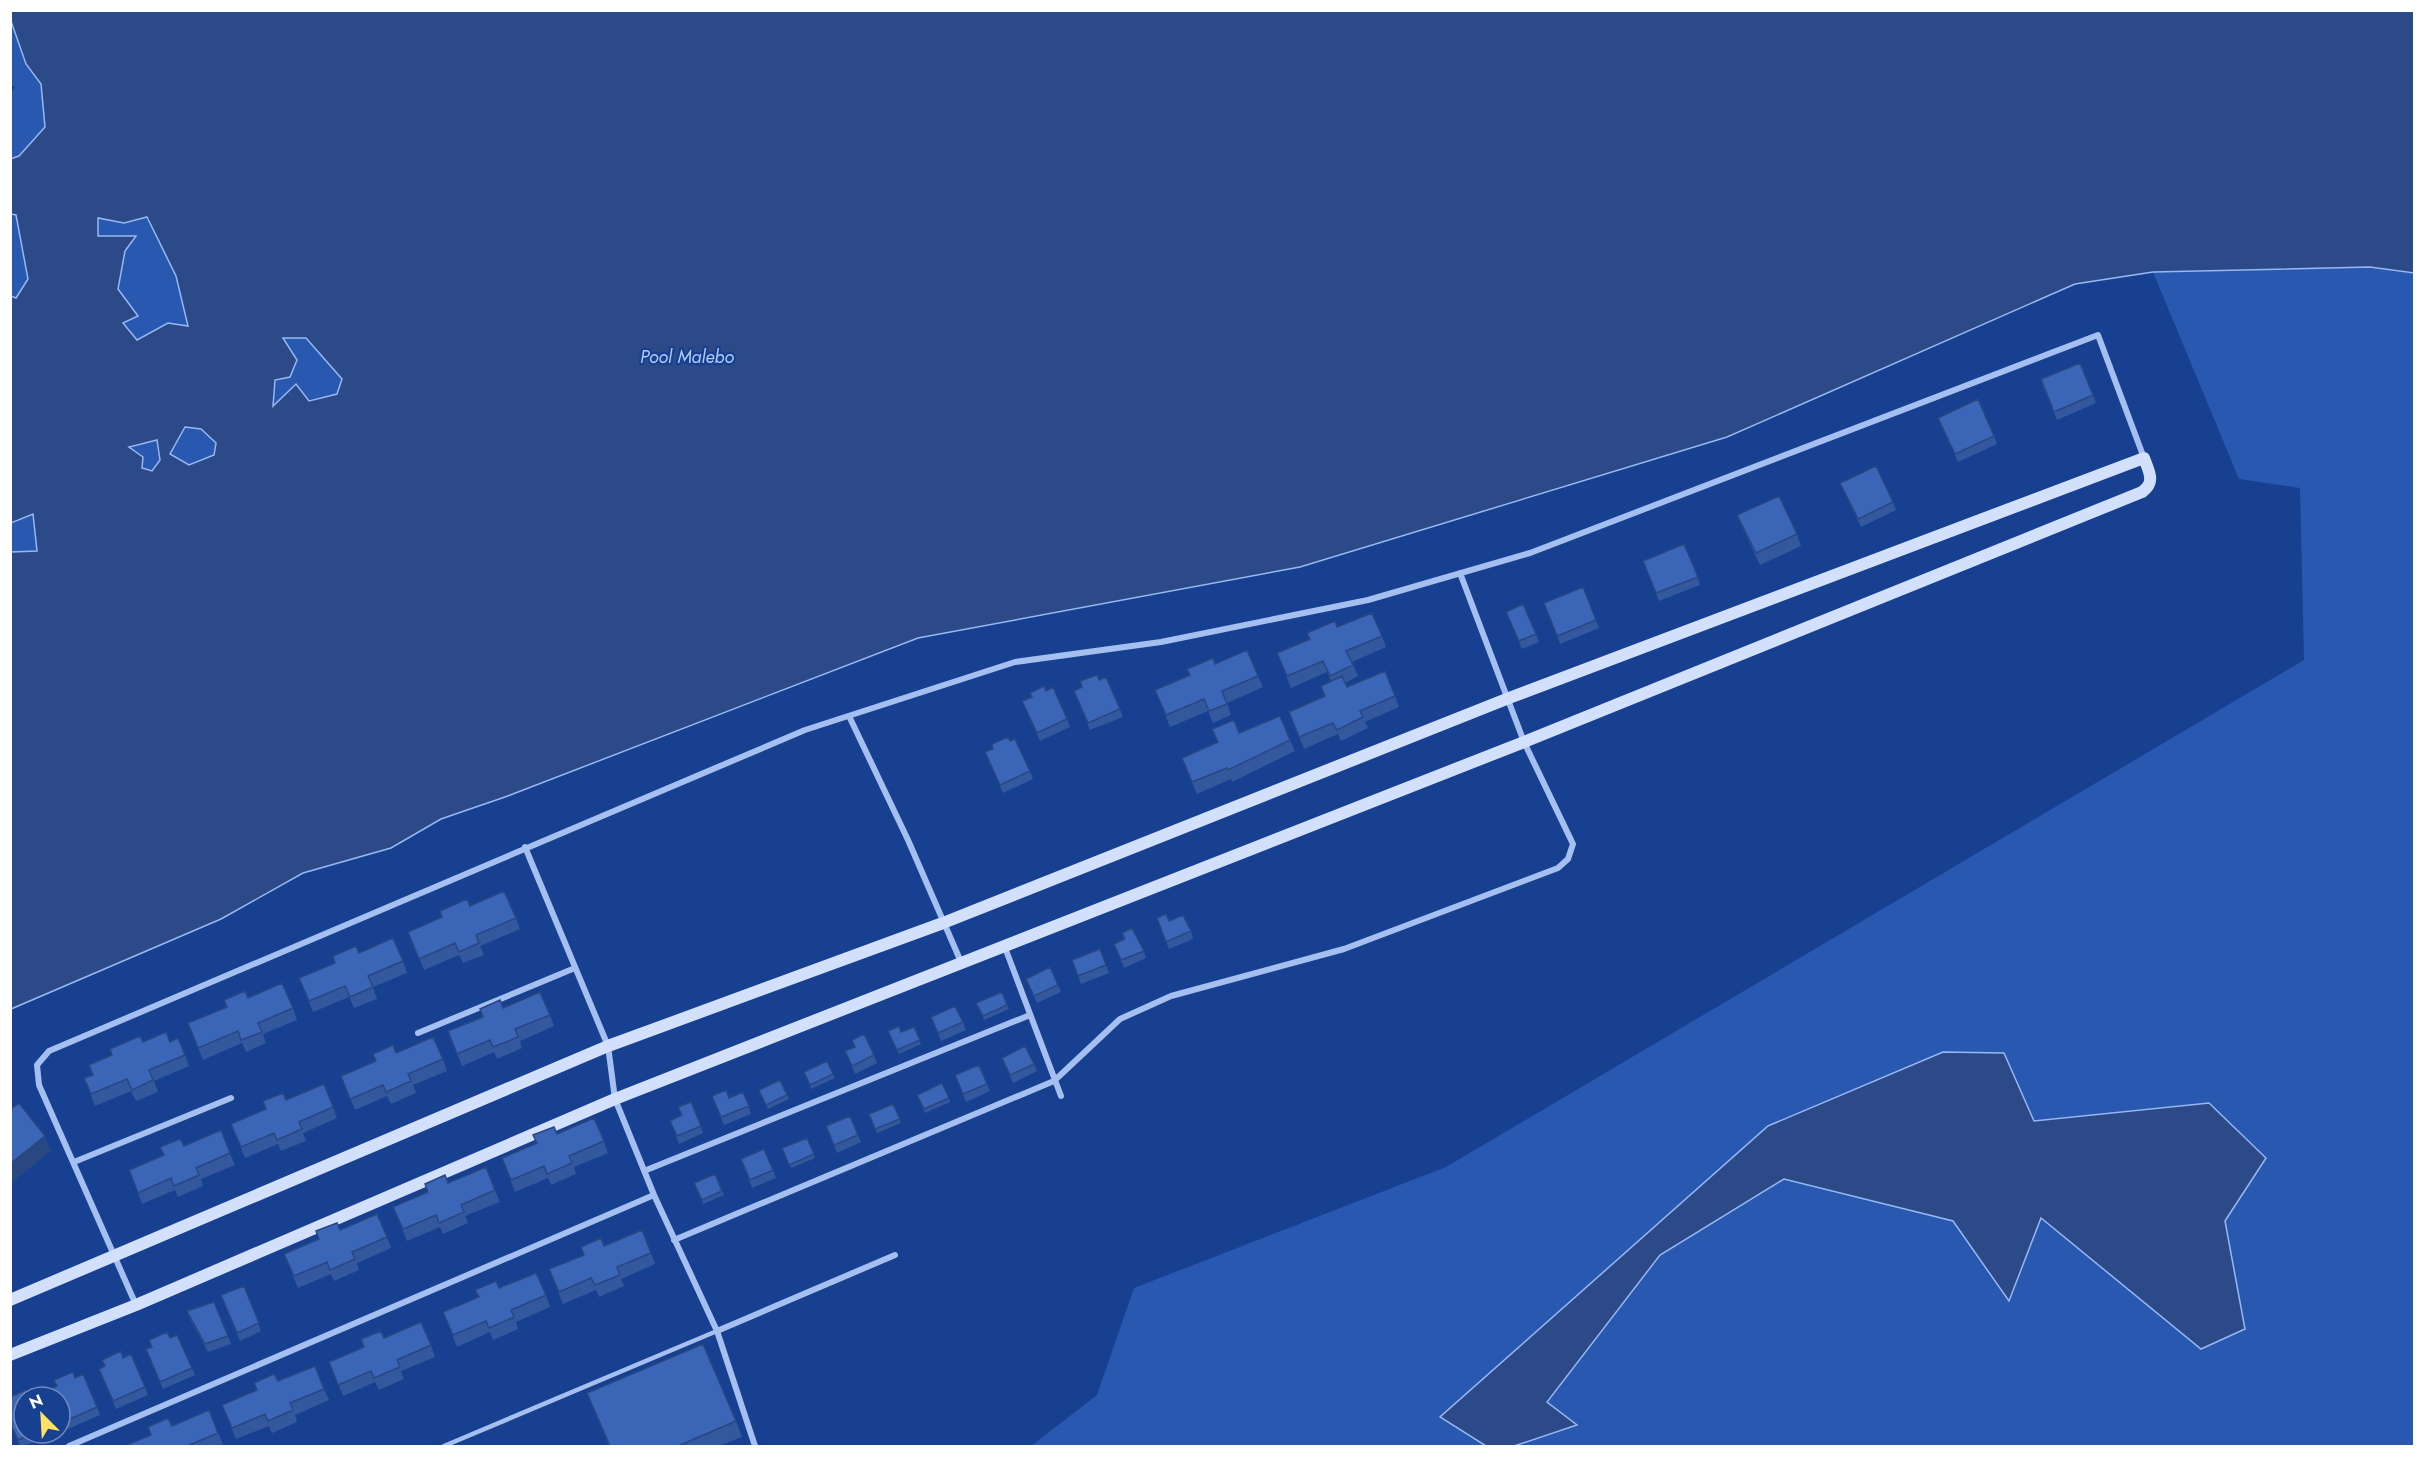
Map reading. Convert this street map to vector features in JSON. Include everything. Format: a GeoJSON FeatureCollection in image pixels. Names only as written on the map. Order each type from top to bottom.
{"type":"FeatureCollection","features":[{"type":"Feature","properties":{"kind":"street"},"geometry":{"type":"LineString","coordinates":[[10,1355],[136,1305],[615,1099],[1524,742],[2142,492],[2151,484],[2152,478],[2098,335],[1530,553],[1368,600],[1161,642],[1016,662],[805,730],[49,1051],[37,1065],[39,1084],[136,1305]]}},
{"type":"Feature","properties":{"kind":"street"},"geometry":{"type":"LineString","coordinates":[[10,1300],[608,1046],[943,923],[1509,698],[2144,458]]}},
{"type":"Feature","properties":{"kind":"street"},"geometry":{"type":"LineString","coordinates":[[674,1240],[1054,1081],[1120,1019],[1171,996],[1344,949],[1558,868],[1568,859],[1573,844],[1524,742],[1460,573]]}},
{"type":"Feature","properties":{"kind":"street"},"geometry":{"type":"LineString","coordinates":[[849,716],[961,962]]}},
{"type":"Feature","properties":{"kind":"street"},"geometry":{"type":"LineString","coordinates":[[525,847],[608,1046],[615,1099],[654,1195],[717,1331],[755,1446]]}},
{"type":"Feature","properties":{"kind":"street"},"geometry":{"type":"LineString","coordinates":[[1004,945],[1061,1096]]}},
{"type":"Feature","properties":{"kind":"street"},"geometry":{"type":"LineString","coordinates":[[418,1034],[575,968]]}},
{"type":"Feature","properties":{"kind":"street"},"geometry":{"type":"LineString","coordinates":[[644,1171],[1030,1015]]}},
{"type":"Feature","properties":{"kind":"street"},"geometry":{"type":"LineString","coordinates":[[74,1162],[231,1098]]}},
{"type":"Feature","properties":{"kind":"street"},"geometry":{"type":"LineString","coordinates":[[69,1446],[654,1195]]}},
{"type":"Feature","properties":{"kind":"street"},"geometry":{"type":"LineString","coordinates":[[717,1331],[895,1255]]}},
{"type":"Feature","properties":{"kind":"lane"},"geometry":{"type":"LineString","coordinates":[[444,1446],[717,1331]]}},
{"type":"Feature","properties":{"kind":"shaded area"},"geometry":{"type":"Polygon","coordinates":[[[10,21],[26,64],[41,84],[45,127],[19,156],[11,159],[11,93],[15,87],[11,85],[10,21]]]}},
{"type":"Feature","properties":{"kind":"shaded area"},"geometry":{"type":"Polygon","coordinates":[[[11,214],[16,214],[28,279],[16,299],[11,296],[11,214]]]}},
{"type":"Feature","properties":{"kind":"shaded area"},"geometry":{"type":"Polygon","coordinates":[[[147,216],[176,276],[188,326],[168,323],[137,340],[123,323],[138,316],[118,289],[125,251],[98,236],[98,218],[124,223],[147,216]]]}},
{"type":"Feature","properties":{"kind":"shaded area"},"geometry":{"type":"Polygon","coordinates":[[[2370,267],[2414,273],[2414,1446],[1514,1446],[1576,1425],[1546,1402],[1660,1255],[1784,1179],[1953,1221],[2009,1301],[2041,1218],[2200,1349],[2245,1329],[2225,1221],[2266,1158],[2209,1103],[2034,1121],[2004,1053],[1943,1052],[1768,1126],[1440,1417],[1486,1446],[1031,1446],[1097,1395],[1134,1288],[1446,1167],[2304,660],[2300,488],[2239,479],[2153,272],[2370,267]]]}},
{"type":"Feature","properties":{"kind":"shaded area"},"geometry":{"type":"Polygon","coordinates":[[[282,338],[306,338],[342,379],[337,394],[272,407],[282,338]]]}},
{"type":"Feature","properties":{"kind":"shaded area"},"geometry":{"type":"Polygon","coordinates":[[[185,427],[201,429],[216,444],[214,455],[189,465],[169,454],[185,427]]]}},
{"type":"Feature","properties":{"kind":"shaded area"},"geometry":{"type":"Polygon","coordinates":[[[157,440],[160,460],[152,471],[142,468],[129,447],[157,440]]]}},
{"type":"Feature","properties":{"kind":"shaded area"},"geometry":{"type":"Polygon","coordinates":[[[33,514],[37,552],[11,552],[10,523],[33,514]]]}},
{"type":"Feature","properties":{"kind":"water","name":"Pool Malebo"},"geometry":{"type":"Polygon","coordinates":[[[11,10],[2414,11],[2414,273],[2370,267],[2153,272],[2075,284],[1727,437],[1300,567],[918,638],[505,797],[441,819],[391,848],[303,873],[221,919],[11,1009],[11,552],[37,551],[33,514],[11,523],[11,296],[16,298],[28,279],[16,215],[11,214],[10,159],[19,156],[45,127],[41,84],[26,64],[11,21],[11,10]],[[147,217],[124,223],[98,218],[98,236],[136,236],[125,251],[118,289],[138,316],[123,323],[137,340],[168,323],[188,326],[176,276],[147,217]],[[283,338],[297,360],[290,377],[275,380],[273,406],[296,384],[309,401],[337,394],[342,379],[306,338],[283,338]],[[185,427],[170,454],[189,465],[214,455],[216,443],[201,429],[185,427]],[[157,440],[129,447],[143,457],[142,468],[152,471],[160,460],[157,440]]]}},
{"type":"Feature","properties":{"kind":"water"},"geometry":{"type":"Polygon","coordinates":[[[1943,1052],[2004,1053],[2034,1121],[2209,1103],[2266,1158],[2225,1221],[2245,1329],[2201,1349],[2041,1218],[2009,1301],[1953,1221],[1784,1179],[1660,1255],[1547,1402],[1577,1425],[1514,1446],[1486,1446],[1440,1417],[1768,1126],[1943,1052]]]}},
{"type":"Feature","properties":{"kind":"building"},"geometry":{"type":"Polygon","coordinates":[[[2080,363],[2093,395],[2054,412],[2041,379],[2080,363]]]}},
{"type":"Feature","properties":{"kind":"building"},"geometry":{"type":"Polygon","coordinates":[[[1978,399],[1994,436],[1955,454],[1938,418],[1978,399]]]}},
{"type":"Feature","properties":{"kind":"building"},"geometry":{"type":"Polygon","coordinates":[[[1876,466],[1893,502],[1858,519],[1840,483],[1876,466]]]}},
{"type":"Feature","properties":{"kind":"building"},"geometry":{"type":"Polygon","coordinates":[[[1779,496],[1797,534],[1756,553],[1737,515],[1779,496]]]}},
{"type":"Feature","properties":{"kind":"building"},"geometry":{"type":"Polygon","coordinates":[[[1684,544],[1698,577],[1656,593],[1643,561],[1684,544]]]}},
{"type":"Feature","properties":{"kind":"building"},"geometry":{"type":"Polygon","coordinates":[[[1583,587],[1596,620],[1557,636],[1544,603],[1583,587]]]}},
{"type":"Feature","properties":{"kind":"building"},"geometry":{"type":"Polygon","coordinates":[[[1523,604],[1536,634],[1519,641],[1506,612],[1523,604]]]}},
{"type":"Feature","properties":{"kind":"building"},"geometry":{"type":"Polygon","coordinates":[[[1372,613],[1382,636],[1346,651],[1353,665],[1330,676],[1323,661],[1287,676],[1277,653],[1310,639],[1307,633],[1335,621],[1337,627],[1372,613]]]}},
{"type":"Feature","properties":{"kind":"building"},"geometry":{"type":"Polygon","coordinates":[[[1247,650],[1258,676],[1222,691],[1227,704],[1209,711],[1204,699],[1166,715],[1155,690],[1190,675],[1187,669],[1213,658],[1215,664],[1247,650]]]}},
{"type":"Feature","properties":{"kind":"building"},"geometry":{"type":"Polygon","coordinates":[[[1385,671],[1395,696],[1360,711],[1363,717],[1337,730],[1333,723],[1299,737],[1289,712],[1325,696],[1321,686],[1342,676],[1347,687],[1385,671]]]}},
{"type":"Feature","properties":{"kind":"building"},"geometry":{"type":"Polygon","coordinates":[[[1097,675],[1099,680],[1106,677],[1120,709],[1088,723],[1074,691],[1082,687],[1080,681],[1097,675]]]}},
{"type":"Feature","properties":{"kind":"building"},"geometry":{"type":"Polygon","coordinates":[[[1044,686],[1046,691],[1053,687],[1067,719],[1037,733],[1022,701],[1032,697],[1030,693],[1044,686]]]}},
{"type":"Feature","properties":{"kind":"building"},"geometry":{"type":"Polygon","coordinates":[[[1280,716],[1290,740],[1228,770],[1227,768],[1192,782],[1182,758],[1218,742],[1212,729],[1234,720],[1239,733],[1280,716]]]}},
{"type":"Feature","properties":{"kind":"building"},"geometry":{"type":"Polygon","coordinates":[[[1008,737],[1010,741],[1015,739],[1030,771],[1000,785],[985,752],[993,749],[992,744],[1008,737]]]}},
{"type":"Feature","properties":{"kind":"building"},"geometry":{"type":"Polygon","coordinates":[[[504,891],[516,918],[476,935],[479,943],[459,952],[455,943],[419,959],[408,932],[442,917],[440,911],[467,899],[470,906],[504,891]]]}},
{"type":"Feature","properties":{"kind":"building"},"geometry":{"type":"Polygon","coordinates":[[[1166,914],[1169,921],[1183,915],[1191,931],[1166,942],[1157,918],[1166,914]]]}},
{"type":"Feature","properties":{"kind":"building"},"geometry":{"type":"Polygon","coordinates":[[[1132,928],[1144,951],[1121,960],[1114,944],[1125,939],[1122,933],[1132,928]]]}},
{"type":"Feature","properties":{"kind":"building"},"geometry":{"type":"Polygon","coordinates":[[[393,938],[403,961],[368,976],[373,987],[350,997],[345,986],[309,1001],[299,978],[335,963],[333,956],[356,946],[359,953],[393,938]]]}},
{"type":"Feature","properties":{"kind":"building"},"geometry":{"type":"Polygon","coordinates":[[[1100,949],[1106,965],[1078,976],[1072,960],[1100,949]]]}},
{"type":"Feature","properties":{"kind":"building"},"geometry":{"type":"Polygon","coordinates":[[[1050,967],[1058,985],[1034,996],[1026,979],[1050,967]]]}},
{"type":"Feature","properties":{"kind":"building"},"geometry":{"type":"Polygon","coordinates":[[[282,983],[293,1008],[258,1023],[262,1032],[241,1040],[238,1031],[198,1048],[188,1023],[227,1007],[224,1000],[245,991],[248,998],[282,983]]]}},
{"type":"Feature","properties":{"kind":"building"},"geometry":{"type":"Polygon","coordinates":[[[540,992],[550,1015],[515,1029],[518,1037],[493,1047],[490,1040],[457,1054],[448,1031],[483,1017],[480,1009],[500,1000],[503,1008],[540,992]]]}},
{"type":"Feature","properties":{"kind":"building"},"geometry":{"type":"Polygon","coordinates":[[[1002,992],[1007,1005],[983,1016],[976,1003],[1002,992]]]}},
{"type":"Feature","properties":{"kind":"building"},"geometry":{"type":"Polygon","coordinates":[[[955,1006],[963,1022],[938,1033],[931,1017],[955,1006]]]}},
{"type":"Feature","properties":{"kind":"building"},"geometry":{"type":"Polygon","coordinates":[[[899,1026],[901,1032],[914,1027],[920,1040],[897,1050],[888,1031],[899,1026]]]}},
{"type":"Feature","properties":{"kind":"building"},"geometry":{"type":"Polygon","coordinates":[[[166,1032],[170,1042],[178,1038],[185,1055],[149,1070],[153,1080],[132,1090],[127,1079],[91,1094],[84,1078],[93,1075],[89,1065],[112,1055],[110,1049],[140,1036],[143,1042],[166,1032]]]}},
{"type":"Feature","properties":{"kind":"building"},"geometry":{"type":"Polygon","coordinates":[[[864,1034],[874,1055],[852,1066],[845,1051],[855,1047],[852,1040],[864,1034]]]}},
{"type":"Feature","properties":{"kind":"building"},"geometry":{"type":"Polygon","coordinates":[[[433,1037],[443,1059],[408,1074],[411,1081],[386,1092],[383,1085],[350,1099],[341,1076],[376,1061],[373,1054],[393,1045],[396,1053],[433,1037]]]}},
{"type":"Feature","properties":{"kind":"building"},"geometry":{"type":"Polygon","coordinates":[[[1025,1046],[1034,1064],[1010,1075],[1002,1058],[1025,1046]]]}},
{"type":"Feature","properties":{"kind":"building"},"geometry":{"type":"Polygon","coordinates":[[[827,1061],[833,1074],[810,1085],[804,1072],[827,1061]]]}},
{"type":"Feature","properties":{"kind":"building"},"geometry":{"type":"Polygon","coordinates":[[[979,1065],[987,1084],[963,1094],[955,1075],[979,1065]]]}},
{"type":"Feature","properties":{"kind":"building"},"geometry":{"type":"Polygon","coordinates":[[[780,1080],[787,1095],[766,1105],[759,1090],[780,1080]]]}},
{"type":"Feature","properties":{"kind":"building"},"geometry":{"type":"Polygon","coordinates":[[[942,1083],[949,1098],[924,1109],[917,1095],[942,1083]]]}},
{"type":"Feature","properties":{"kind":"building"},"geometry":{"type":"Polygon","coordinates":[[[324,1084],[333,1107],[299,1122],[302,1129],[277,1140],[274,1133],[241,1147],[231,1124],[266,1109],[263,1101],[283,1093],[286,1100],[324,1084]]]}},
{"type":"Feature","properties":{"kind":"building"},"geometry":{"type":"Polygon","coordinates":[[[726,1090],[729,1098],[743,1092],[749,1106],[721,1117],[712,1096],[726,1090]]]}},
{"type":"Feature","properties":{"kind":"building"},"geometry":{"type":"Polygon","coordinates":[[[691,1102],[701,1126],[677,1136],[670,1121],[682,1115],[678,1107],[691,1102]]]}},
{"type":"Feature","properties":{"kind":"building"},"geometry":{"type":"Polygon","coordinates":[[[19,1103],[45,1136],[10,1164],[10,1110],[19,1103]]]}},
{"type":"Feature","properties":{"kind":"building"},"geometry":{"type":"Polygon","coordinates":[[[893,1104],[900,1119],[875,1129],[869,1114],[893,1104]]]}},
{"type":"Feature","properties":{"kind":"building"},"geometry":{"type":"Polygon","coordinates":[[[850,1116],[858,1135],[834,1145],[826,1126],[850,1116]]]}},
{"type":"Feature","properties":{"kind":"building"},"geometry":{"type":"Polygon","coordinates":[[[594,1118],[604,1141],[569,1156],[572,1163],[547,1174],[544,1166],[511,1180],[502,1158],[537,1143],[533,1135],[554,1127],[557,1134],[594,1118]]]}},
{"type":"Feature","properties":{"kind":"building"},"geometry":{"type":"Polygon","coordinates":[[[221,1130],[230,1153],[196,1168],[199,1175],[174,1186],[171,1178],[138,1193],[129,1170],[164,1155],[160,1147],[180,1139],[184,1146],[221,1130]]]}},
{"type":"Feature","properties":{"kind":"building"},"geometry":{"type":"Polygon","coordinates":[[[807,1138],[814,1154],[789,1165],[782,1148],[807,1138]]]}},
{"type":"Feature","properties":{"kind":"building"},"geometry":{"type":"Polygon","coordinates":[[[764,1149],[773,1170],[750,1180],[741,1159],[764,1149]]]}},
{"type":"Feature","properties":{"kind":"building"},"geometry":{"type":"Polygon","coordinates":[[[486,1167],[495,1190],[461,1205],[464,1212],[439,1223],[436,1215],[403,1229],[393,1207],[428,1192],[425,1184],[445,1175],[448,1183],[486,1167]]]}},
{"type":"Feature","properties":{"kind":"building"},"geometry":{"type":"Polygon","coordinates":[[[715,1174],[722,1191],[702,1200],[694,1183],[715,1174]]]}},
{"type":"Feature","properties":{"kind":"building"},"geometry":{"type":"Polygon","coordinates":[[[377,1214],[387,1237],[352,1252],[355,1259],[330,1270],[327,1262],[294,1276],[284,1254],[319,1239],[316,1231],[337,1223],[340,1230],[377,1214]]]}},
{"type":"Feature","properties":{"kind":"building"},"geometry":{"type":"Polygon","coordinates":[[[642,1230],[651,1253],[617,1267],[620,1275],[595,1285],[591,1278],[559,1292],[549,1269],[584,1255],[581,1247],[601,1238],[604,1246],[642,1230]]]}},
{"type":"Feature","properties":{"kind":"building"},"geometry":{"type":"Polygon","coordinates":[[[536,1273],[546,1295],[511,1310],[514,1317],[489,1328],[486,1321],[453,1335],[443,1312],[479,1297],[475,1290],[496,1281],[499,1288],[536,1273]]]}},
{"type":"Feature","properties":{"kind":"building"},"geometry":{"type":"Polygon","coordinates":[[[244,1286],[259,1323],[237,1333],[221,1295],[244,1286]]]}},
{"type":"Feature","properties":{"kind":"building"},"geometry":{"type":"Polygon","coordinates":[[[214,1302],[228,1336],[205,1344],[187,1311],[214,1302]]]}},
{"type":"Feature","properties":{"kind":"building"},"geometry":{"type":"Polygon","coordinates":[[[421,1322],[431,1345],[397,1360],[400,1367],[374,1378],[371,1371],[338,1385],[329,1362],[364,1347],[361,1339],[381,1331],[384,1338],[421,1322]]]}},
{"type":"Feature","properties":{"kind":"building"},"geometry":{"type":"Polygon","coordinates":[[[167,1332],[170,1338],[177,1335],[192,1368],[160,1382],[146,1349],[152,1347],[149,1340],[167,1332]]]}},
{"type":"Feature","properties":{"kind":"building"},"geometry":{"type":"Polygon","coordinates":[[[703,1344],[736,1421],[678,1446],[610,1446],[587,1393],[703,1344]]]}},
{"type":"Feature","properties":{"kind":"building"},"geometry":{"type":"Polygon","coordinates":[[[121,1351],[123,1358],[131,1354],[145,1387],[113,1401],[99,1369],[105,1366],[102,1360],[121,1351]]]}},
{"type":"Feature","properties":{"kind":"building"},"geometry":{"type":"Polygon","coordinates":[[[315,1366],[324,1389],[290,1403],[293,1410],[268,1421],[265,1414],[232,1428],[222,1405],[257,1390],[254,1383],[274,1374],[278,1381],[315,1366]]]}},
{"type":"Feature","properties":{"kind":"building"},"geometry":{"type":"Polygon","coordinates":[[[73,1372],[75,1378],[83,1374],[97,1407],[72,1418],[72,1385],[56,1385],[54,1380],[73,1372]]]}},
{"type":"Feature","properties":{"kind":"building"},"geometry":{"type":"Polygon","coordinates":[[[12,1396],[12,1427],[10,1423],[10,1397],[12,1396]]]}},
{"type":"Feature","properties":{"kind":"building"},"geometry":{"type":"Polygon","coordinates":[[[209,1410],[218,1433],[187,1446],[124,1446],[151,1435],[148,1427],[168,1418],[172,1426],[209,1410]]]}}]}
